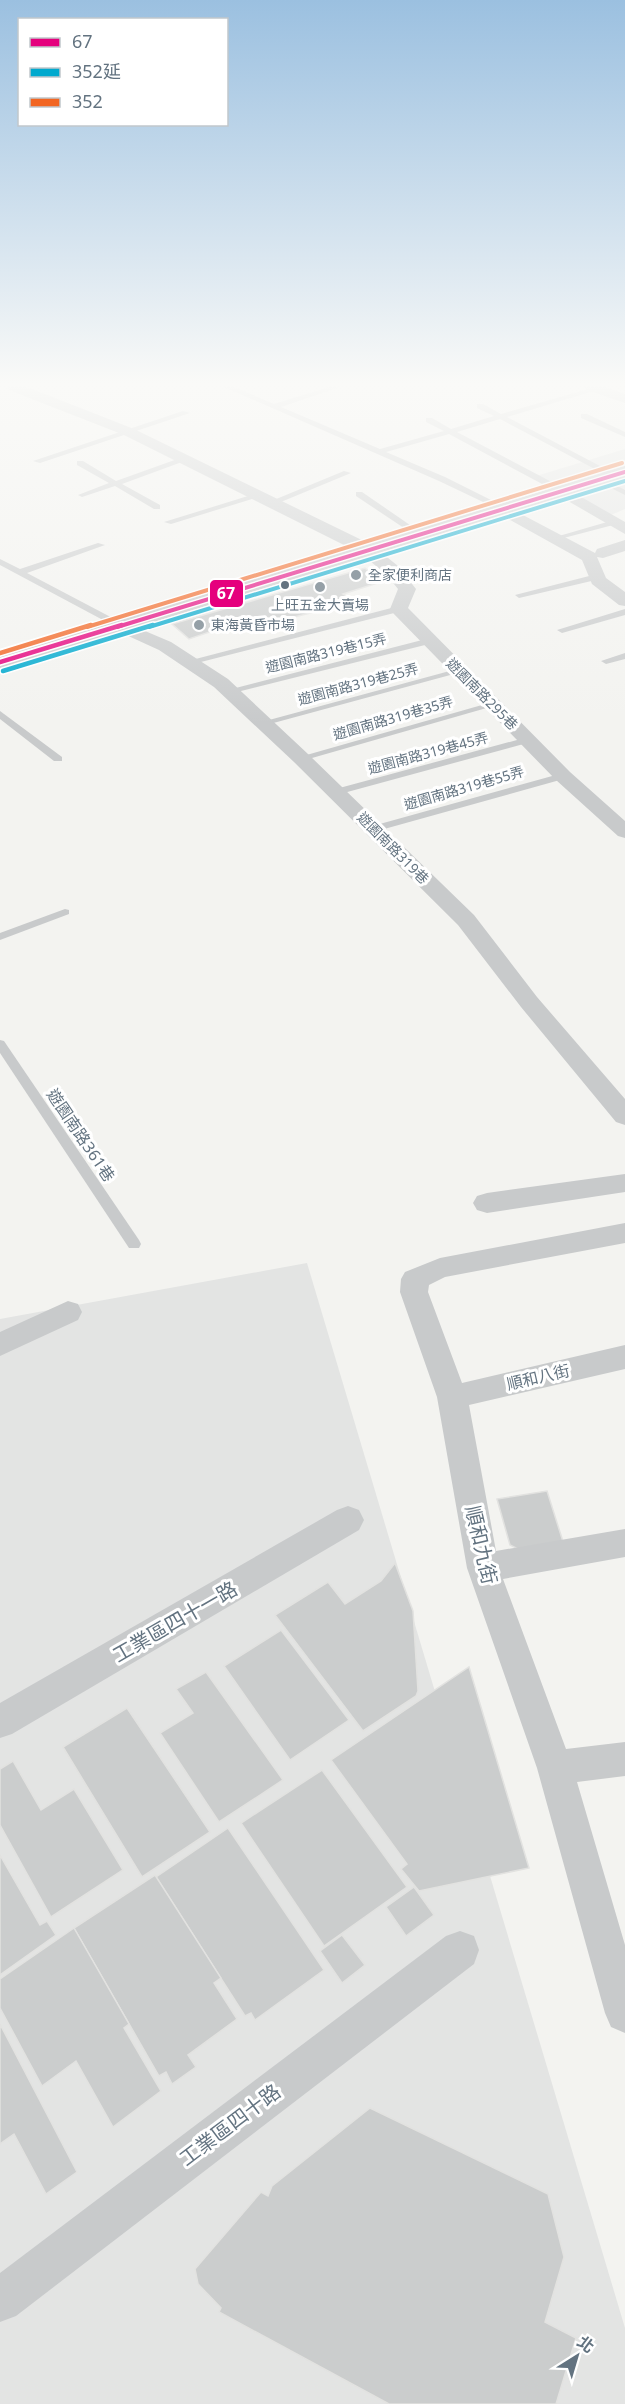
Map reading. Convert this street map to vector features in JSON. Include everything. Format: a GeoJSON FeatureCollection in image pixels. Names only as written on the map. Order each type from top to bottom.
{"type":"FeatureCollection","features":[{"type":"Feature","properties":{"kind":"street"},"geometry":{"type":"LineString","coordinates":[[267,499],[366,549],[392,570],[407,589],[399,609]]}},
{"type":"Feature","properties":{"kind":"street"},"geometry":{"type":"LineString","coordinates":[[0,662],[533,499]]}},
{"type":"Feature","properties":{"kind":"street"},"geometry":{"type":"LineString","coordinates":[[576,499],[620,526]]}},
{"type":"Feature","properties":{"kind":"street"},"geometry":{"type":"LineString","coordinates":[[502,508],[589,557],[597,577],[625,601]]}},
{"type":"Feature","properties":{"kind":"street"},"geometry":{"type":"LineString","coordinates":[[603,553],[625,546]]}},
{"type":"Feature","properties":{"kind":"street","name":"遊園南路295巷"},"geometry":{"type":"LineString","coordinates":[[399,609],[563,776],[625,832]]}},
{"type":"Feature","properties":{"kind":"street","name":"遊園南路319巷"},"geometry":{"type":"LineString","coordinates":[[119,625],[165,646],[229,691],[301,758],[466,920],[529,1002],[625,1116]]}},
{"type":"Feature","properties":{"kind":"street"},"geometry":{"type":"LineString","coordinates":[[487,1203],[625,1182]]}},
{"type":"Feature","properties":{"kind":"street","name":"順和九街"},"geometry":{"type":"LineString","coordinates":[[624,2006],[555,1768],[483,1568],[452,1397],[414,1292],[415,1279],[440,1268],[625,1233]]}},
{"type":"Feature","properties":{"kind":"street"},"geometry":{"type":"LineString","coordinates":[[0,1345],[68,1312]]}},
{"type":"Feature","properties":{"kind":"street","name":"順和八街"},"geometry":{"type":"LineString","coordinates":[[452,1397],[625,1357]]}},
{"type":"Feature","properties":{"kind":"street","name":"工業區四十一路"},"geometry":{"type":"LineString","coordinates":[[0,1722],[348,1520]]}},
{"type":"Feature","properties":{"kind":"street"},"geometry":{"type":"LineString","coordinates":[[483,1568],[625,1543]]}},
{"type":"Feature","properties":{"kind":"street"},"geometry":{"type":"LineString","coordinates":[[555,1768],[625,1759]]}},
{"type":"Feature","properties":{"kind":"street","name":"工業區四十路"},"geometry":{"type":"LineString","coordinates":[[0,2300],[460,1950]]}},
{"type":"Feature","properties":{"kind":"lane"},"geometry":{"type":"LineString","coordinates":[[144,499],[157,507]]}},
{"type":"Feature","properties":{"kind":"lane"},"geometry":{"type":"LineString","coordinates":[[168,522],[266,499]]}},
{"type":"Feature","properties":{"kind":"lane"},"geometry":{"type":"LineString","coordinates":[[367,499],[419,534]]}},
{"type":"Feature","properties":{"kind":"lane"},"geometry":{"type":"LineString","coordinates":[[484,499],[502,508]]}},
{"type":"Feature","properties":{"kind":"lane"},"geometry":{"type":"LineString","coordinates":[[556,538],[620,526]]}},
{"type":"Feature","properties":{"kind":"lane"},"geometry":{"type":"LineString","coordinates":[[18,573],[102,545]]}},
{"type":"Feature","properties":{"kind":"lane"},"geometry":{"type":"LineString","coordinates":[[0,562],[119,625]]}},
{"type":"Feature","properties":{"kind":"lane"},"geometry":{"type":"LineString","coordinates":[[519,595],[597,577]]}},
{"type":"Feature","properties":{"kind":"lane"},"geometry":{"type":"LineString","coordinates":[[189,662],[399,609]]}},
{"type":"Feature","properties":{"kind":"lane"},"geometry":{"type":"LineString","coordinates":[[562,630],[625,612]]}},
{"type":"Feature","properties":{"kind":"lane","name":"遊園南路319巷15弄"},"geometry":{"type":"LineString","coordinates":[[229,691],[430,641]]}},
{"type":"Feature","properties":{"kind":"lane"},"geometry":{"type":"LineString","coordinates":[[606,661],[625,656]]}},
{"type":"Feature","properties":{"kind":"lane","name":"遊園南路319巷25弄"},"geometry":{"type":"LineString","coordinates":[[263,723],[460,671]]}},
{"type":"Feature","properties":{"kind":"lane","name":"遊園南路319巷35弄"},"geometry":{"type":"LineString","coordinates":[[301,758],[492,705]]}},
{"type":"Feature","properties":{"kind":"lane"},"geometry":{"type":"LineString","coordinates":[[0,714],[58,759]]}},
{"type":"Feature","properties":{"kind":"lane","name":"遊園南路319巷45弄"},"geometry":{"type":"LineString","coordinates":[[336,792],[528,740]]}},
{"type":"Feature","properties":{"kind":"lane","name":"遊園南路319巷55弄"},"geometry":{"type":"LineString","coordinates":[[373,829],[563,776]]}},
{"type":"Feature","properties":{"kind":"lane"},"geometry":{"type":"LineString","coordinates":[[0,937],[65,912]]}},
{"type":"Feature","properties":{"kind":"lane","name":"遊園南路361巷"},"geometry":{"type":"LineString","coordinates":[[0,1044],[134,1244]]}},
{"type":"Feature","properties":{"kind":"shaded area"},"geometry":{"type":"Polygon","coordinates":[[[573,499],[625,499],[625,509],[606,517],[573,499]]]}},
{"type":"Feature","properties":{"kind":"shaded area"},"geometry":{"type":"Polygon","coordinates":[[[307,1263],[625,2328],[625,2404],[0,2404],[0,1319],[307,1263]]]}},
{"type":"Feature","properties":{"kind":"building"},"geometry":{"type":"Polygon","coordinates":[[[365,568],[381,582],[343,594],[356,602],[253,627],[242,621],[189,639],[172,624],[365,568]]]}},
{"type":"Feature","properties":{"kind":"building"},"geometry":{"type":"Polygon","coordinates":[[[547,1491],[565,1548],[528,1554],[510,1545],[497,1499],[547,1491]]]}},
{"type":"Feature","properties":{"kind":"building"},"geometry":{"type":"Polygon","coordinates":[[[395,1563],[413,1611],[418,1691],[416,1696],[363,1731],[275,1615],[328,1582],[345,1604],[381,1581],[395,1563]]]}},
{"type":"Feature","properties":{"kind":"building"},"geometry":{"type":"Polygon","coordinates":[[[281,1630],[349,1720],[290,1760],[224,1666],[281,1630]]]}},
{"type":"Feature","properties":{"kind":"building"},"geometry":{"type":"Polygon","coordinates":[[[469,1667],[529,1868],[419,1891],[401,1869],[407,1864],[331,1760],[469,1667]]]}},
{"type":"Feature","properties":{"kind":"building"},"geometry":{"type":"Polygon","coordinates":[[[206,1672],[283,1780],[219,1822],[160,1733],[193,1713],[176,1689],[206,1672]]]}},
{"type":"Feature","properties":{"kind":"building"},"geometry":{"type":"Polygon","coordinates":[[[127,1708],[210,1832],[142,1877],[63,1747],[127,1708]]]}},
{"type":"Feature","properties":{"kind":"building"},"geometry":{"type":"Polygon","coordinates":[[[13,1761],[41,1810],[74,1789],[123,1870],[51,1917],[0,1825],[0,1769],[13,1761]]]}},
{"type":"Feature","properties":{"kind":"building"},"geometry":{"type":"Polygon","coordinates":[[[322,1770],[407,1887],[324,1946],[241,1823],[322,1770]]]}},
{"type":"Feature","properties":{"kind":"building"},"geometry":{"type":"Polygon","coordinates":[[[228,1828],[324,1970],[255,2020],[251,2013],[245,2016],[156,1877],[228,1828]]]}},
{"type":"Feature","properties":{"kind":"building"},"geometry":{"type":"Polygon","coordinates":[[[0,1855],[40,1925],[47,1921],[56,1935],[0,1975],[0,1855]]]}},
{"type":"Feature","properties":{"kind":"building"},"geometry":{"type":"Polygon","coordinates":[[[155,1875],[221,1978],[214,1983],[237,2019],[188,2055],[196,2067],[172,2084],[166,2072],[159,2076],[74,1928],[155,1875]]]}},
{"type":"Feature","properties":{"kind":"building"},"geometry":{"type":"Polygon","coordinates":[[[414,1887],[434,1915],[406,1936],[386,1907],[414,1887]]]}},
{"type":"Feature","properties":{"kind":"building"},"geometry":{"type":"Polygon","coordinates":[[[74,1928],[129,2024],[124,2028],[161,2091],[113,2127],[76,2061],[42,2086],[0,2008],[0,1979],[74,1928]]]}},
{"type":"Feature","properties":{"kind":"building"},"geometry":{"type":"Polygon","coordinates":[[[342,1935],[365,1965],[342,1983],[320,1951],[342,1935]]]}},
{"type":"Feature","properties":{"kind":"building"},"geometry":{"type":"Polygon","coordinates":[[[0,2024],[77,2172],[46,2194],[14,2134],[0,2144],[0,2024]]]}},
{"type":"Feature","properties":{"kind":"building"},"geometry":{"type":"Polygon","coordinates":[[[370,2108],[548,2194],[564,2257],[545,2322],[576,2338],[556,2404],[389,2404],[219,2312],[221,2308],[198,2284],[195,2269],[261,2192],[268,2196],[272,2186],[370,2108]]]}},
{"type":"Feature","properties":{"kind":"transit line","name":"352"},"geometry":{"type":"LineString","coordinates":[[0,653],[504,499]]}},
{"type":"Feature","properties":{"kind":"transit line","name":"67"},"geometry":{"type":"LineString","coordinates":[[0,662],[536,499]]}},
{"type":"Feature","properties":{"kind":"transit line","name":"352延"},"geometry":{"type":"LineString","coordinates":[[3,671],[565,499]]}},
{"type":"Feature","properties":{"kind":"place","name":"全家便利商店"},"geometry":{"type":"Point","coordinates":[356,575]}},
{"type":"Feature","properties":{"kind":"place","name":"上旺五金大賣場"},"geometry":{"type":"Point","coordinates":[320,587]}},
{"type":"Feature","properties":{"kind":"place","name":"東海黃昏市場"},"geometry":{"type":"Point","coordinates":[199,625]}}]}
